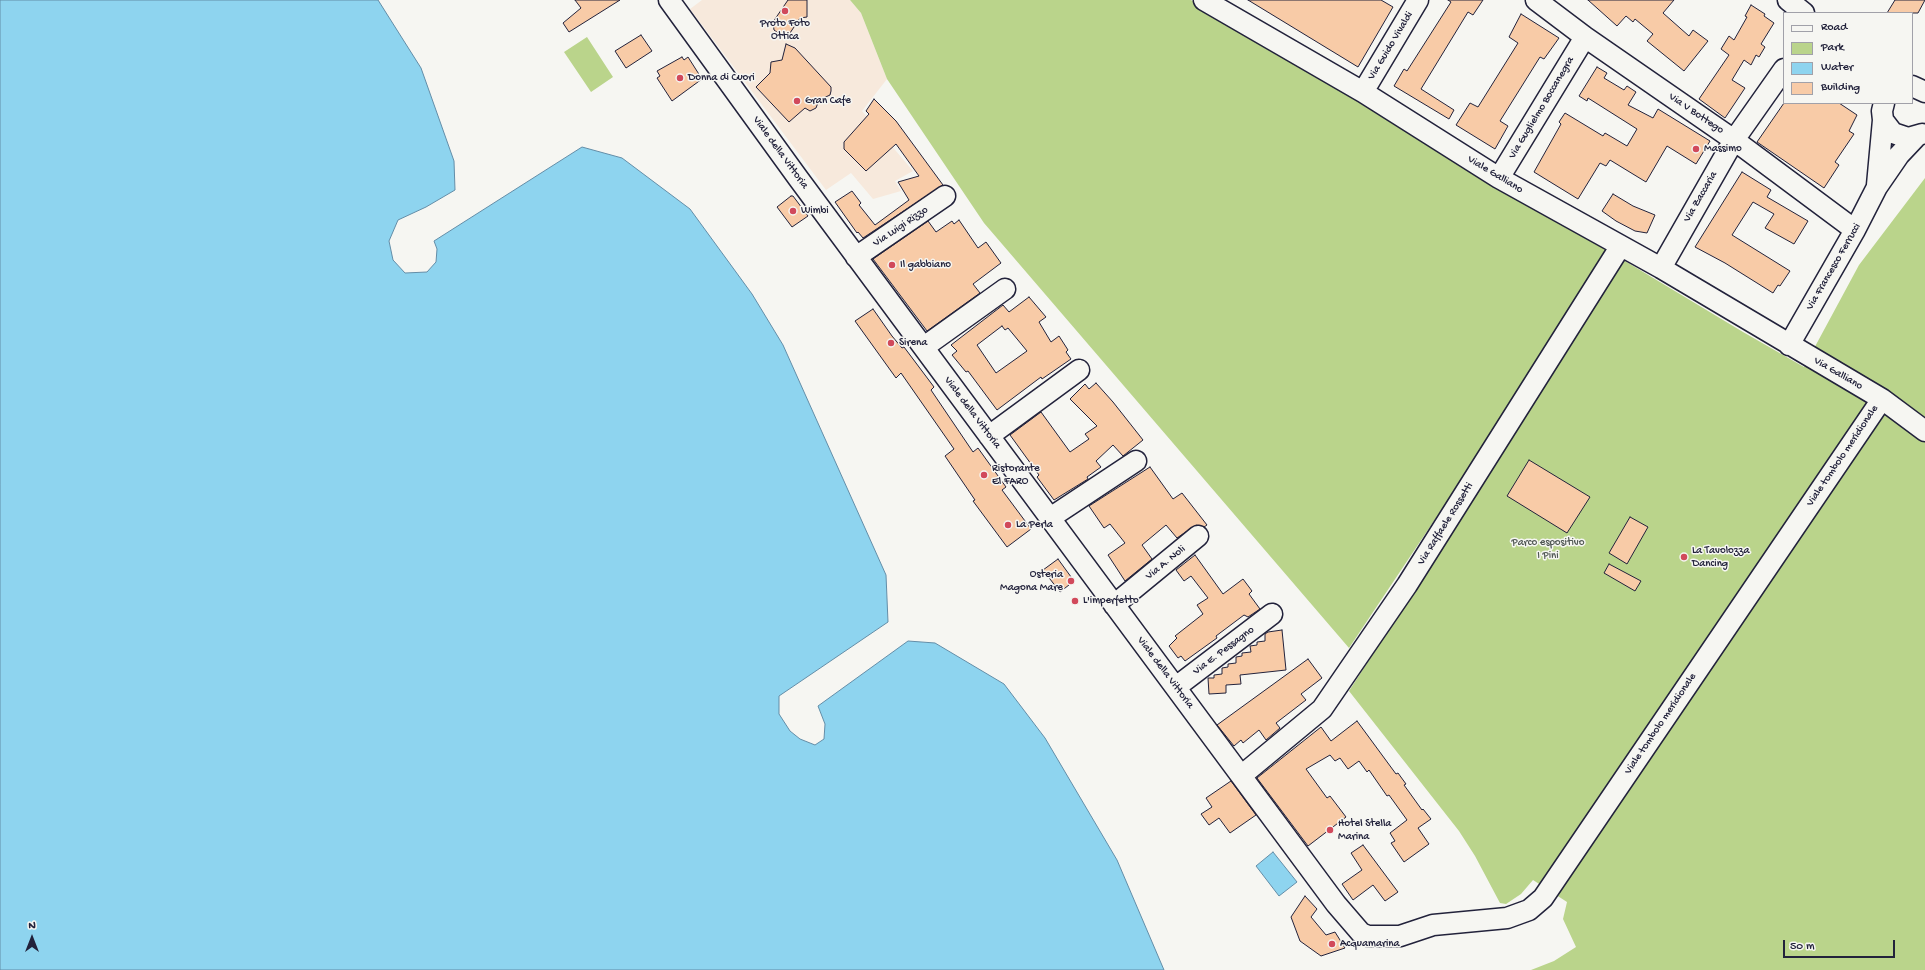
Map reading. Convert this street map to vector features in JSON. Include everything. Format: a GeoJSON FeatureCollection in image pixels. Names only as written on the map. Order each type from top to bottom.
{"type":"FeatureCollection","features":[{"type":"Feature","properties":{"kind":"street","name":"Viale della Vittoria"},"geometry":{"type":"LineString","coordinates":[[669,0],[856,257],[1336,904],[1361,933],[1368,936]]}},
{"type":"Feature","properties":{"kind":"street","name":"Viale Galliano"},"geometry":{"type":"LineString","coordinates":[[1204,0],[1363,92],[1499,178],[1620,247],[1661,268],[1789,345]]}},
{"type":"Feature","properties":{"kind":"street","name":"Via Guido Vivaldi"},"geometry":{"type":"LineString","coordinates":[[1363,92],[1418,0]]}},
{"type":"Feature","properties":{"kind":"street","name":"Via V Bottego"},"geometry":{"type":"LineString","coordinates":[[1536,0],[1585,37],[1734,140],[1855,230]]}},
{"type":"Feature","properties":{"kind":"street"},"geometry":{"type":"LineString","coordinates":[[1788,0],[1803,12]]}},
{"type":"Feature","properties":{"kind":"street","name":"Via Guglielmo Boccanegra"},"geometry":{"type":"LineString","coordinates":[[1499,178],[1585,37]]}},
{"type":"Feature","properties":{"kind":"street","name":"Via Zaccaria"},"geometry":{"type":"LineString","coordinates":[[1661,268],[1734,140],[1783,70]]}},
{"type":"Feature","properties":{"kind":"street"},"geometry":{"type":"LineString","coordinates":[[1913,86],[1925,92]]}},
{"type":"Feature","properties":{"kind":"street"},"geometry":{"type":"LineString","coordinates":[[1882,109],[1893,133],[1904,137],[1920,134]]}},
{"type":"Feature","properties":{"kind":"street","name":"Via Francesco Ferrucci"},"geometry":{"type":"LineString","coordinates":[[1877,187],[1882,109]]}},
{"type":"Feature","properties":{"kind":"street","name":"Via Francesco Ferrucci"},"geometry":{"type":"LineString","coordinates":[[1789,345],[1855,230],[1877,187],[1899,155],[1920,134]]}},
{"type":"Feature","properties":{"kind":"street","name":"Via Luigi Rizzo"},"geometry":{"type":"LineString","coordinates":[[856,257],[946,196]]}},
{"type":"Feature","properties":{"kind":"street","name":"Via Raffaele Rossetti"},"geometry":{"type":"LineString","coordinates":[[1241,776],[1322,709],[1407,585],[1620,247]]}},
{"type":"Feature","properties":{"kind":"street"},"geometry":{"type":"LineString","coordinates":[[924,348],[1005,289]]}},
{"type":"Feature","properties":{"kind":"street","name":"Via Galliano"},"geometry":{"type":"LineString","coordinates":[[1789,345],[1882,399],[1925,431]]}},
{"type":"Feature","properties":{"kind":"street"},"geometry":{"type":"LineString","coordinates":[[989,436],[1078,370]]}},
{"type":"Feature","properties":{"kind":"street","name":"Viale tombolo meridionale"},"geometry":{"type":"LineString","coordinates":[[1368,936],[1400,936],[1433,925],[1507,918],[1529,910],[1543,898],[1882,399]]}},
{"type":"Feature","properties":{"kind":"street"},"geometry":{"type":"LineString","coordinates":[[1050,518],[1136,461]]}},
{"type":"Feature","properties":{"kind":"street","name":"Via A. Noli"},"geometry":{"type":"LineString","coordinates":[[1114,605],[1198,536]]}},
{"type":"Feature","properties":{"kind":"street","name":"Via E. Pessagno"},"geometry":{"type":"LineString","coordinates":[[1176,687],[1272,614]]}},
{"type":"Feature","properties":{"kind":"shaded area"},"geometry":{"type":"Polygon","coordinates":[[[702,0],[850,0],[861,13],[887,79],[862,111],[913,171],[895,181],[901,191],[873,199],[851,173],[826,190],[690,9],[702,0]]]}},
{"type":"Feature","properties":{"kind":"green space","name":"Parco espositivo I Pini"},"geometry":{"type":"Polygon","coordinates":[[[850,0],[1191,0],[1743,332],[1804,367],[1859,265],[1925,178],[1925,970],[1531,970],[1554,961],[1576,947],[1563,919],[1567,902],[1533,880],[1521,894],[1506,904],[1500,903],[1475,856],[1459,831],[1349,691],[1518,429],[1502,419],[1349,648],[984,223],[887,79],[861,13],[850,0]]]}},
{"type":"Feature","properties":{"kind":"green space"},"geometry":{"type":"Polygon","coordinates":[[[587,37],[613,77],[591,92],[564,52],[587,37]]]}},
{"type":"Feature","properties":{"kind":"water"},"geometry":{"type":"Polygon","coordinates":[[[0,0],[378,0],[421,68],[454,161],[455,190],[426,207],[398,220],[389,241],[393,260],[405,273],[427,272],[436,262],[437,249],[434,241],[582,147],[622,158],[690,209],[752,294],[783,345],[886,575],[888,622],[779,696],[779,714],[790,731],[800,739],[815,745],[824,739],[825,724],[818,706],[908,641],[935,643],[1004,684],[1045,738],[1117,860],[1164,970],[0,970],[0,0]]]}},
{"type":"Feature","properties":{"kind":"water"},"geometry":{"type":"Polygon","coordinates":[[[1273,852],[1297,882],[1279,896],[1256,866],[1273,852]]]}},
{"type":"Feature","properties":{"kind":"building"},"geometry":{"type":"Polygon","coordinates":[[[575,0],[620,0],[569,32],[563,23],[581,8],[575,0]]]}},
{"type":"Feature","properties":{"kind":"building"},"geometry":{"type":"Polygon","coordinates":[[[788,0],[807,0],[807,17],[800,18],[786,39],[774,30],[773,22],[788,0]]]}},
{"type":"Feature","properties":{"kind":"building"},"geometry":{"type":"Polygon","coordinates":[[[1248,0],[1381,0],[1393,7],[1358,67],[1248,0]]]}},
{"type":"Feature","properties":{"kind":"building"},"geometry":{"type":"Polygon","coordinates":[[[1448,0],[1483,0],[1473,15],[1468,12],[1421,89],[1454,110],[1449,119],[1394,86],[1404,69],[1407,71],[1451,2],[1448,0]]]}},
{"type":"Feature","properties":{"kind":"building"},"geometry":{"type":"Polygon","coordinates":[[[1588,0],[1674,0],[1663,13],[1689,36],[1693,30],[1708,41],[1684,71],[1647,41],[1653,34],[1635,19],[1633,22],[1626,16],[1617,26],[1588,0]]]}},
{"type":"Feature","properties":{"kind":"building"},"geometry":{"type":"Polygon","coordinates":[[[1895,0],[1925,0],[1918,13],[1888,12],[1895,0]]]}},
{"type":"Feature","properties":{"kind":"building"},"geometry":{"type":"Polygon","coordinates":[[[1751,5],[1765,14],[1764,16],[1774,23],[1761,44],[1765,47],[1759,57],[1756,55],[1751,65],[1744,60],[1732,80],[1745,88],[1725,118],[1699,99],[1729,55],[1721,49],[1729,36],[1734,40],[1747,17],[1745,16],[1751,5]]]}},
{"type":"Feature","properties":{"kind":"building"},"geometry":{"type":"Polygon","coordinates":[[[1521,14],[1559,38],[1544,59],[1540,57],[1500,121],[1508,126],[1495,149],[1456,125],[1470,103],[1478,107],[1518,43],[1509,37],[1521,14]]]}},
{"type":"Feature","properties":{"kind":"building"},"geometry":{"type":"Polygon","coordinates":[[[641,35],[652,51],[626,68],[615,51],[641,35]]]}},
{"type":"Feature","properties":{"kind":"building"},"geometry":{"type":"Polygon","coordinates":[[[786,44],[795,48],[831,87],[830,95],[819,100],[816,108],[810,111],[805,108],[789,122],[756,87],[770,73],[771,62],[782,60],[786,44]]]}},
{"type":"Feature","properties":{"kind":"building","name":"Donna di Cuori"},"geometry":{"type":"Polygon","coordinates":[[[682,57],[684,60],[688,57],[702,79],[672,101],[657,78],[660,76],[657,71],[682,57]]]}},
{"type":"Feature","properties":{"kind":"building"},"geometry":{"type":"Polygon","coordinates":[[[1597,67],[1607,73],[1604,78],[1624,90],[1627,86],[1636,92],[1628,105],[1653,118],[1658,109],[1710,141],[1696,164],[1667,146],[1646,182],[1610,160],[1606,166],[1600,163],[1578,199],[1534,172],[1561,124],[1559,122],[1565,113],[1603,136],[1605,133],[1627,146],[1637,129],[1588,98],[1587,101],[1579,96],[1597,67]]]}},
{"type":"Feature","properties":{"kind":"building"},"geometry":{"type":"Polygon","coordinates":[[[874,99],[896,121],[943,185],[863,238],[858,232],[857,233],[835,202],[852,191],[861,203],[859,205],[875,225],[909,200],[898,182],[919,176],[896,144],[866,171],[844,149],[844,142],[869,114],[866,111],[874,99]]]}},
{"type":"Feature","properties":{"kind":"building"},"geometry":{"type":"Polygon","coordinates":[[[1783,104],[1840,104],[1857,115],[1849,131],[1854,134],[1835,162],[1839,165],[1824,188],[1757,142],[1783,104]]]}},
{"type":"Feature","properties":{"kind":"building"},"geometry":{"type":"Polygon","coordinates":[[[1742,172],[1771,190],[1767,197],[1808,221],[1794,244],[1765,228],[1774,214],[1753,202],[1732,235],[1790,271],[1780,286],[1778,285],[1773,293],[1725,263],[1695,247],[1742,172]]]}},
{"type":"Feature","properties":{"kind":"building"},"geometry":{"type":"Polygon","coordinates":[[[1613,194],[1633,206],[1655,215],[1647,233],[1635,231],[1616,221],[1602,211],[1613,194]]]}},
{"type":"Feature","properties":{"kind":"building","name":"Wimbi"},"geometry":{"type":"Polygon","coordinates":[[[793,196],[808,216],[792,227],[777,207],[793,196]]]}},
{"type":"Feature","properties":{"kind":"building"},"geometry":{"type":"Polygon","coordinates":[[[959,220],[978,248],[986,242],[1001,263],[973,284],[980,293],[927,331],[873,259],[928,221],[936,232],[952,221],[954,224],[959,220]]]}},
{"type":"Feature","properties":{"kind":"building"},"geometry":{"type":"Polygon","coordinates":[[[1029,297],[1046,317],[1039,322],[1051,342],[1059,336],[1068,350],[1066,352],[1071,359],[1042,379],[1041,377],[997,410],[968,371],[966,372],[952,355],[957,351],[951,345],[1003,305],[1009,312],[1029,297]],[[1002,326],[977,345],[996,373],[1027,351],[1008,328],[1005,330],[1002,326]]]}},
{"type":"Feature","properties":{"kind":"building"},"geometry":{"type":"Polygon","coordinates":[[[873,309],[892,336],[902,348],[904,347],[934,387],[931,390],[973,452],[978,448],[1006,487],[1002,490],[1031,529],[1007,547],[973,501],[975,500],[945,456],[954,449],[901,373],[896,378],[855,321],[873,309]]]}},
{"type":"Feature","properties":{"kind":"building"},"geometry":{"type":"Polygon","coordinates":[[[1096,383],[1143,440],[1123,456],[1113,445],[1096,461],[1101,467],[1087,477],[1088,479],[1054,500],[1037,477],[1039,475],[1010,435],[1041,412],[1070,452],[1089,439],[1085,434],[1097,426],[1070,399],[1085,384],[1089,389],[1096,383]]]}},
{"type":"Feature","properties":{"kind":"building"},"geometry":{"type":"Polygon","coordinates":[[[1529,460],[1590,497],[1567,533],[1507,496],[1529,460]]]}},
{"type":"Feature","properties":{"kind":"building"},"geometry":{"type":"Polygon","coordinates":[[[1150,467],[1173,499],[1182,493],[1207,525],[1204,527],[1196,525],[1177,538],[1166,525],[1142,545],[1152,559],[1125,581],[1108,555],[1125,543],[1110,524],[1104,528],[1089,506],[1150,467]]]}},
{"type":"Feature","properties":{"kind":"building"},"geometry":{"type":"Polygon","coordinates":[[[1630,517],[1648,527],[1627,564],[1609,553],[1630,517]]]}},
{"type":"Feature","properties":{"kind":"building"},"geometry":{"type":"Polygon","coordinates":[[[1195,555],[1223,594],[1243,579],[1252,591],[1249,594],[1260,609],[1248,617],[1244,615],[1216,636],[1217,638],[1185,661],[1181,656],[1178,658],[1169,646],[1177,638],[1175,636],[1203,614],[1197,605],[1208,598],[1191,576],[1184,581],[1176,570],[1195,555]]]}},
{"type":"Feature","properties":{"kind":"building"},"geometry":{"type":"Polygon","coordinates":[[[1058,559],[1074,581],[1060,592],[1043,570],[1058,559]]]}},
{"type":"Feature","properties":{"kind":"building"},"geometry":{"type":"Polygon","coordinates":[[[1609,564],[1641,581],[1635,591],[1604,573],[1609,564]]]}},
{"type":"Feature","properties":{"kind":"building"},"geometry":{"type":"Polygon","coordinates":[[[1282,630],[1286,670],[1240,675],[1241,684],[1226,685],[1226,693],[1209,694],[1208,678],[1214,678],[1214,675],[1222,674],[1222,668],[1228,667],[1228,664],[1236,663],[1236,657],[1242,656],[1242,653],[1251,652],[1250,646],[1257,645],[1257,642],[1265,641],[1265,634],[1268,632],[1282,630]]]}},
{"type":"Feature","properties":{"kind":"building"},"geometry":{"type":"Polygon","coordinates":[[[1308,659],[1322,678],[1301,694],[1306,700],[1276,723],[1280,728],[1266,740],[1259,730],[1243,743],[1241,740],[1234,746],[1217,725],[1308,659]]]}},
{"type":"Feature","properties":{"kind":"building"},"geometry":{"type":"Polygon","coordinates":[[[1357,721],[1396,774],[1398,773],[1406,784],[1404,785],[1422,810],[1423,809],[1431,819],[1418,828],[1429,844],[1404,862],[1391,843],[1395,841],[1390,833],[1407,820],[1389,795],[1387,796],[1369,770],[1367,772],[1359,761],[1348,769],[1340,758],[1335,761],[1330,755],[1306,769],[1327,798],[1330,796],[1346,817],[1308,846],[1257,778],[1321,727],[1331,741],[1357,721]]]}},
{"type":"Feature","properties":{"kind":"building"},"geometry":{"type":"Polygon","coordinates":[[[1231,781],[1256,815],[1230,833],[1219,818],[1209,825],[1201,814],[1212,807],[1206,798],[1231,781]]]}},
{"type":"Feature","properties":{"kind":"building"},"geometry":{"type":"Polygon","coordinates":[[[1363,845],[1398,892],[1385,901],[1373,885],[1353,900],[1342,884],[1362,870],[1351,853],[1363,845]]]}},
{"type":"Feature","properties":{"kind":"building"},"geometry":{"type":"Polygon","coordinates":[[[1305,896],[1317,909],[1311,917],[1326,935],[1335,932],[1345,948],[1321,956],[1300,941],[1291,917],[1305,896]]]}},
{"type":"Feature","properties":{"kind":"place","name":"Proto Foto Ottica"},"geometry":{"type":"Point","coordinates":[785,11]}},
{"type":"Feature","properties":{"kind":"place","name":"Donna di Cuori"},"geometry":{"type":"Point","coordinates":[680,78]}},
{"type":"Feature","properties":{"kind":"place","name":"Gran Cafe"},"geometry":{"type":"Point","coordinates":[797,101]}},
{"type":"Feature","properties":{"kind":"place","name":"Massimo"},"geometry":{"type":"Point","coordinates":[1696,149]}},
{"type":"Feature","properties":{"kind":"place","name":"Wimbi"},"geometry":{"type":"Point","coordinates":[793,211]}},
{"type":"Feature","properties":{"kind":"place","name":"Il gabbiano"},"geometry":{"type":"Point","coordinates":[892,265]}},
{"type":"Feature","properties":{"kind":"place","name":"Sirena"},"geometry":{"type":"Point","coordinates":[891,343]}},
{"type":"Feature","properties":{"kind":"place","name":"Ristorante El FARO"},"geometry":{"type":"Point","coordinates":[984,475]}},
{"type":"Feature","properties":{"kind":"place","name":"La Perla"},"geometry":{"type":"Point","coordinates":[1008,525]}},
{"type":"Feature","properties":{"kind":"place","name":"La Tavolozza Dancing"},"geometry":{"type":"Point","coordinates":[1684,557]}},
{"type":"Feature","properties":{"kind":"place","name":"Osteria Magona Mare"},"geometry":{"type":"Point","coordinates":[1071,581]}},
{"type":"Feature","properties":{"kind":"place","name":"L'imperfetto"},"geometry":{"type":"Point","coordinates":[1075,601]}},
{"type":"Feature","properties":{"kind":"place","name":"Hotel Stella Marina"},"geometry":{"type":"Point","coordinates":[1330,830]}},
{"type":"Feature","properties":{"kind":"place","name":"Acquamarina"},"geometry":{"type":"Point","coordinates":[1332,944]}}]}
